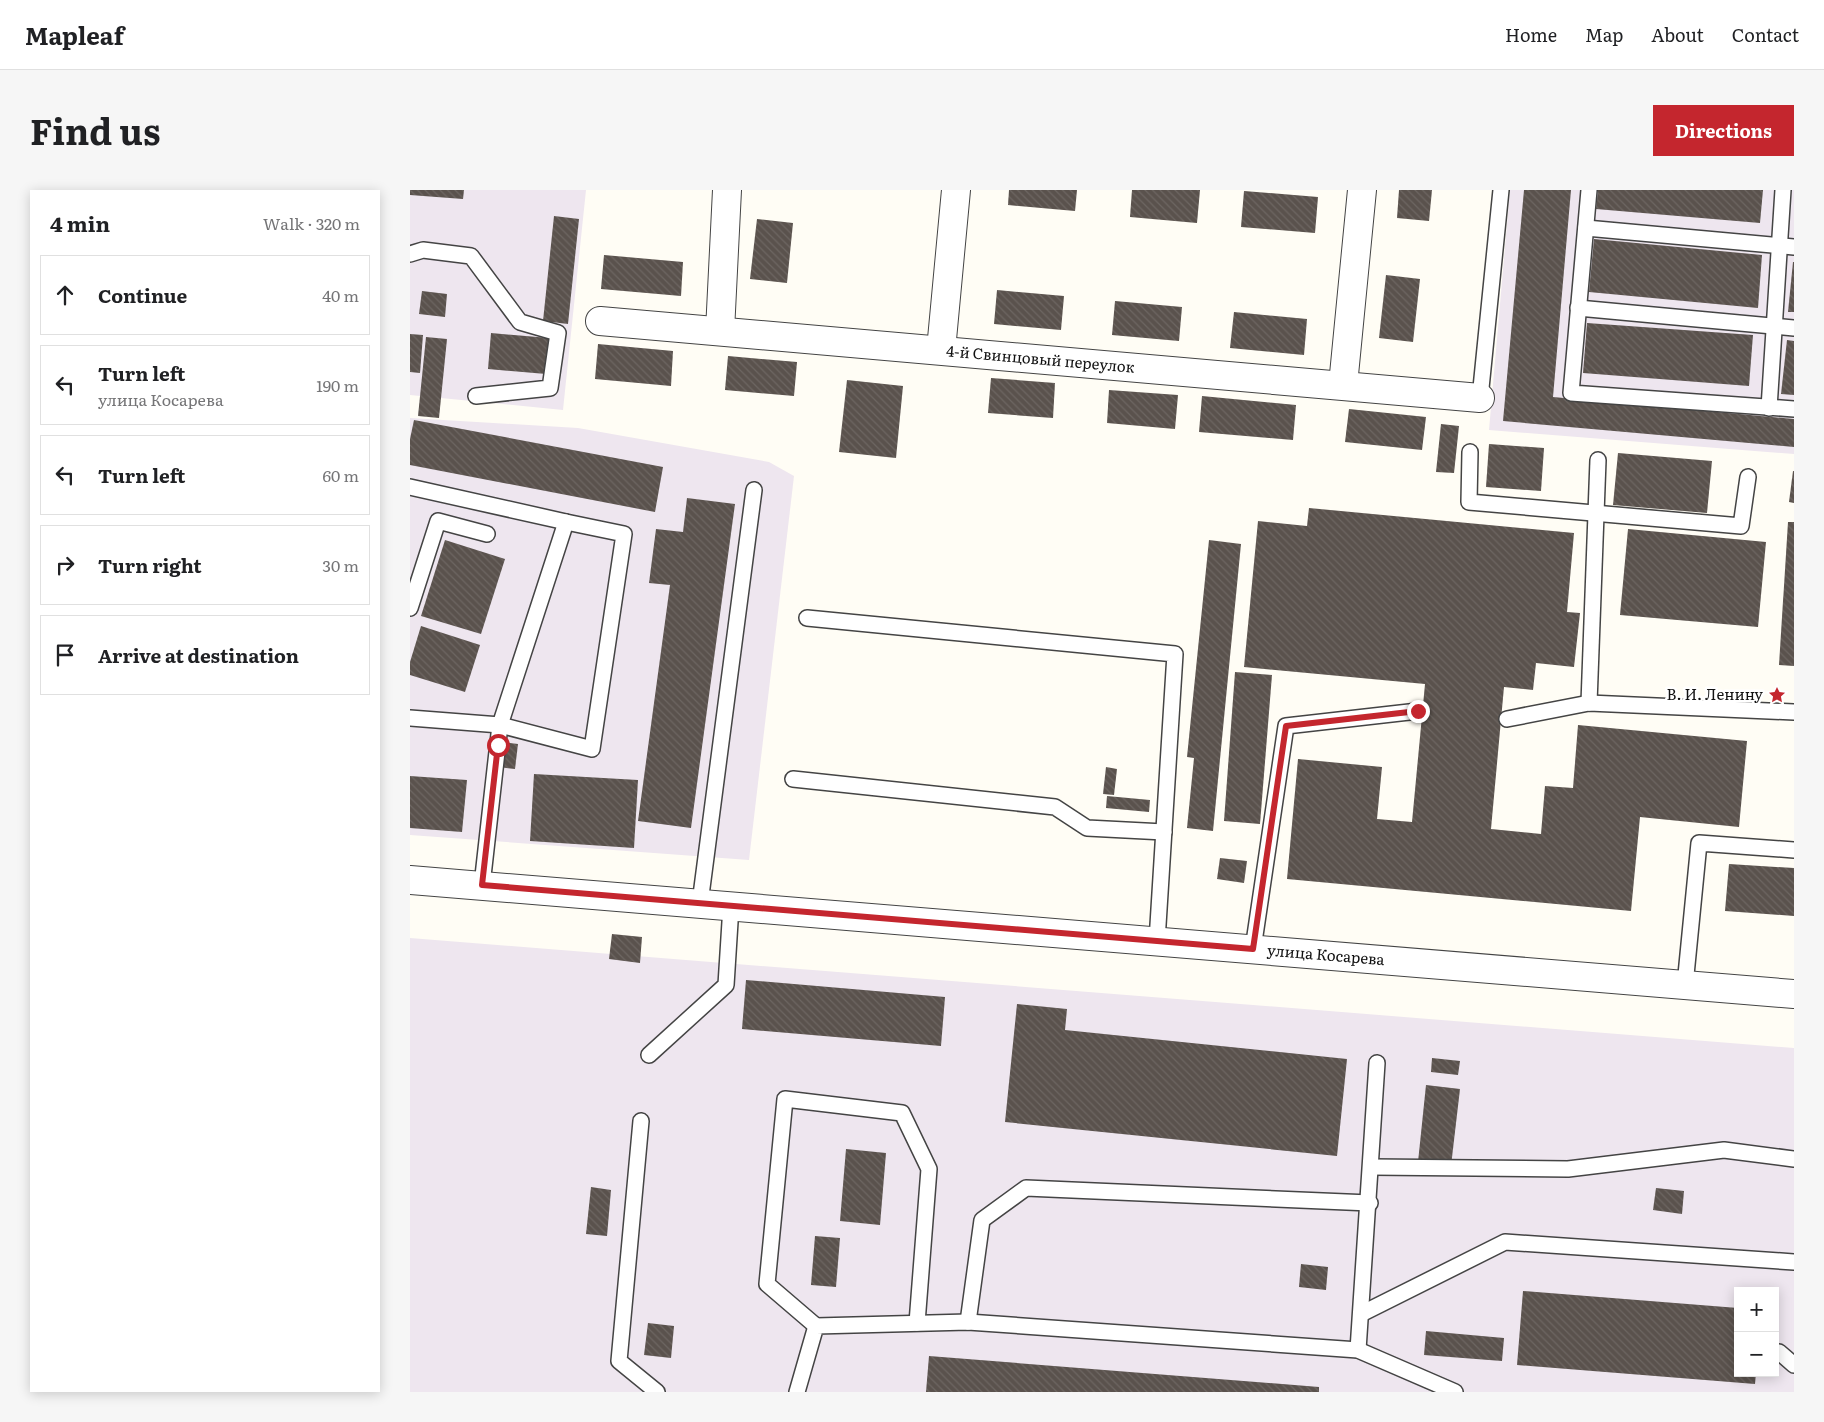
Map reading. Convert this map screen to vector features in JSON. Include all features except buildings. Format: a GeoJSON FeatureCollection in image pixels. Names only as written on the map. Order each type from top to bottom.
{"type":"FeatureCollection","features":[{"type":"Feature","properties":{"kind":"street"},"geometry":{"type":"LineString","coordinates":[[720,331],[727,190]]}},
{"type":"Feature","properties":{"kind":"street"},"geometry":{"type":"LineString","coordinates":[[941,350],[956,190]]}},
{"type":"Feature","properties":{"kind":"street"},"geometry":{"type":"LineString","coordinates":[[1342,385],[1362,190]]}},
{"type":"Feature","properties":{"kind":"street","name":"4-й Свинцовый переулок"},"geometry":{"type":"LineString","coordinates":[[600,321],[1480,398]]}},
{"type":"Feature","properties":{"kind":"street","name":"улица Косарева"},"geometry":{"type":"LineString","coordinates":[[410,880],[1794,994]]}},
{"type":"Feature","properties":{"kind":"lane"},"geometry":{"type":"LineString","coordinates":[[1480,398],[1501,190]]}},
{"type":"Feature","properties":{"kind":"lane"},"geometry":{"type":"LineString","coordinates":[[1589,190],[1571,393],[1794,409]]}},
{"type":"Feature","properties":{"kind":"lane"},"geometry":{"type":"LineString","coordinates":[[1769,408],[1774,326],[1787,247],[1783,190]]}},
{"type":"Feature","properties":{"kind":"lane"},"geometry":{"type":"LineString","coordinates":[[1586,228],[1787,247]]}},
{"type":"Feature","properties":{"kind":"lane"},"geometry":{"type":"LineString","coordinates":[[410,254],[423,250],[471,256],[520,322],[558,333],[550,388],[476,396]]}},
{"type":"Feature","properties":{"kind":"lane"},"geometry":{"type":"LineString","coordinates":[[1578,308],[1794,328]]}},
{"type":"Feature","properties":{"kind":"lane"},"geometry":{"type":"LineString","coordinates":[[1470,452],[1469,502],[1594,514],[1741,526],[1748,477]]}},
{"type":"Feature","properties":{"kind":"lane"},"geometry":{"type":"LineString","coordinates":[[1589,703],[1594,514],[1598,460]]}},
{"type":"Feature","properties":{"kind":"lane"},"geometry":{"type":"LineString","coordinates":[[410,487],[624,534],[592,749],[500,725],[410,718]]}},
{"type":"Feature","properties":{"kind":"lane"},"geometry":{"type":"LineString","coordinates":[[700,903],[754,490]]}},
{"type":"Feature","properties":{"kind":"lane"},"geometry":{"type":"LineString","coordinates":[[410,608],[438,521],[487,534]]}},
{"type":"Feature","properties":{"kind":"lane"},"geometry":{"type":"LineString","coordinates":[[482,885],[500,725],[566,522]]}},
{"type":"Feature","properties":{"kind":"lane"},"geometry":{"type":"LineString","coordinates":[[807,618],[1175,654],[1157,941]]}},
{"type":"Feature","properties":{"kind":"lane"},"geometry":{"type":"LineString","coordinates":[[1506,719],[1589,703],[1794,712]]}},
{"type":"Feature","properties":{"kind":"lane"},"geometry":{"type":"LineString","coordinates":[[1253,949],[1286,726],[1418,711]]}},
{"type":"Feature","properties":{"kind":"lane"},"geometry":{"type":"LineString","coordinates":[[793,780],[1056,807],[1087,828],[1164,832]]}},
{"type":"Feature","properties":{"kind":"lane"},"geometry":{"type":"LineString","coordinates":[[1685,985],[1699,843],[1794,850]]}},
{"type":"Feature","properties":{"kind":"lane"},"geometry":{"type":"LineString","coordinates":[[649,1055],[726,985],[731,906]]}},
{"type":"Feature","properties":{"kind":"lane"},"geometry":{"type":"LineString","coordinates":[[1358,1350],[1370,1203],[1378,1062]]}},
{"type":"Feature","properties":{"kind":"lane"},"geometry":{"type":"LineString","coordinates":[[917,1323],[929,1169],[902,1114],[785,1099],[768,1284],[816,1326],[968,1322],[1358,1350],[1455,1392]]}},
{"type":"Feature","properties":{"kind":"lane"},"geometry":{"type":"LineString","coordinates":[[641,1121],[618,1361],[657,1392]]}},
{"type":"Feature","properties":{"kind":"lane"},"geometry":{"type":"LineString","coordinates":[[1372,1167],[1568,1169],[1724,1150],[1794,1159]]}},
{"type":"Feature","properties":{"kind":"lane"},"geometry":{"type":"LineString","coordinates":[[968,1322],[982,1220],[1026,1188],[1370,1203]]}},
{"type":"Feature","properties":{"kind":"lane"},"geometry":{"type":"LineString","coordinates":[[1361,1314],[1505,1242],[1794,1262]]}},
{"type":"Feature","properties":{"kind":"lane"},"geometry":{"type":"LineString","coordinates":[[797,1392],[816,1326]]}},
{"type":"Feature","properties":{"kind":"lane"},"geometry":{"type":"LineString","coordinates":[[1779,1352],[1794,1365]]}},
{"type":"Feature","properties":{"kind":"shaded area"},"geometry":{"type":"Polygon","coordinates":[[[410,190],[586,190],[563,410],[410,395],[410,190]]]}},
{"type":"Feature","properties":{"kind":"shaded area"},"geometry":{"type":"Polygon","coordinates":[[[1510,190],[1794,190],[1794,454],[1489,430],[1510,190]]]}},
{"type":"Feature","properties":{"kind":"shaded area"},"geometry":{"type":"Polygon","coordinates":[[[410,418],[578,428],[769,462],[794,476],[749,860],[410,835],[410,418]]]}},
{"type":"Feature","properties":{"kind":"shaded area"},"geometry":{"type":"Polygon","coordinates":[[[410,938],[1794,1048],[1794,1392],[410,1392],[410,938]]]}},
{"type":"Feature","properties":{"kind":"place","name":"В. И. Ленину"},"geometry":{"type":"Point","coordinates":[1777,695]}},
{"type":"Feature","properties":{"kind":"route"},"geometry":{"type":"LineString","coordinates":[[498,745],[482,885],[1253,949],[1286,726],[1418,711]]}}]}
